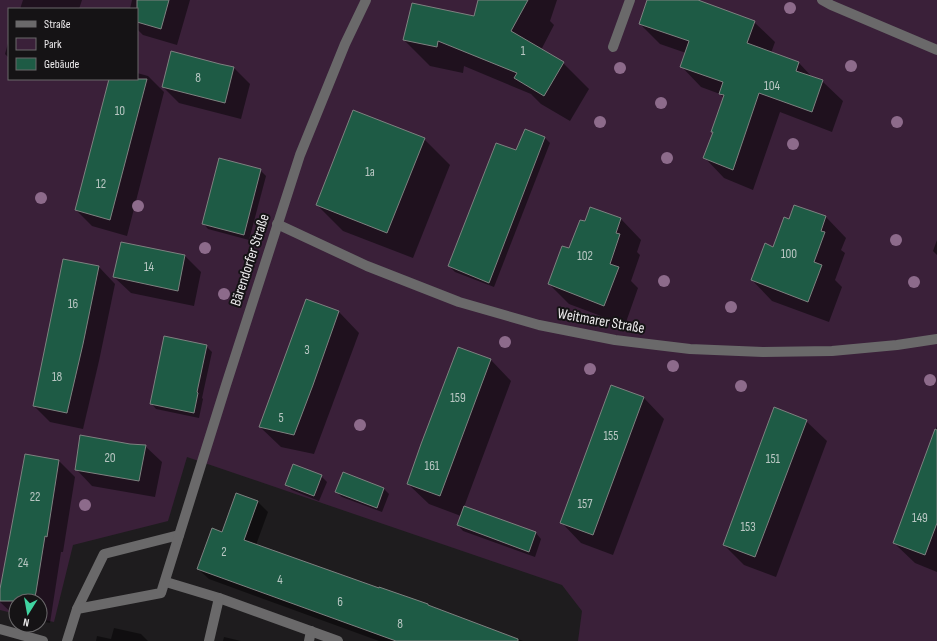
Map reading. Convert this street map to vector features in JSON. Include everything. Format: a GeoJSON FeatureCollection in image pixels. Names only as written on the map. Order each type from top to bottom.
{"type":"FeatureCollection","features":[{"type":"Feature","properties":{"kind":"street","name":"Bärendorfer Straße"},"geometry":{"type":"LineString","coordinates":[[77,609],[162,593],[233,362],[303,148],[344,44],[366,0]]}},
{"type":"Feature","properties":{"kind":"street"},"geometry":{"type":"LineString","coordinates":[[613,47],[630,0]]}},
{"type":"Feature","properties":{"kind":"street"},"geometry":{"type":"LineString","coordinates":[[822,0],[937,50]]}},
{"type":"Feature","properties":{"kind":"street","name":"Weitmarer Straße"},"geometry":{"type":"LineString","coordinates":[[277,224],[367,266],[459,302],[539,325],[616,340],[690,349],[763,352],[832,351],[937,339]]}},
{"type":"Feature","properties":{"kind":"street"},"geometry":{"type":"LineString","coordinates":[[67,641],[77,609],[104,554],[179,534]]}},
{"type":"Feature","properties":{"kind":"street"},"geometry":{"type":"LineString","coordinates":[[166,582],[219,598],[310,636],[338,641]]}},
{"type":"Feature","properties":{"kind":"street"},"geometry":{"type":"LineString","coordinates":[[209,641],[219,598]]}},
{"type":"Feature","properties":{"kind":"street"},"geometry":{"type":"LineString","coordinates":[[0,629],[43,641]]}},
{"type":"Feature","properties":{"kind":"green space"},"geometry":{"type":"Polygon","coordinates":[[[0,0],[937,0],[937,641],[578,641],[582,611],[562,585],[187,457],[168,521],[73,545],[54,622],[48,621],[48,593],[8,593],[8,612],[0,610],[0,0]]]}},
{"type":"Feature","properties":{"kind":"building"},"geometry":{"type":"Polygon","coordinates":[[[137,0],[169,0],[161,29],[138,22],[137,0]]]}},
{"type":"Feature","properties":{"kind":"building"},"geometry":{"type":"Polygon","coordinates":[[[478,0],[528,0],[511,31],[564,62],[544,96],[514,78],[517,73],[438,41],[437,47],[403,40],[412,3],[474,16],[478,0]]]}},
{"type":"Feature","properties":{"kind":"building"},"geometry":{"type":"Polygon","coordinates":[[[647,0],[698,0],[755,21],[747,43],[799,62],[796,71],[823,80],[812,112],[759,93],[733,170],[703,158],[713,132],[711,132],[724,95],[719,94],[723,82],[680,67],[689,41],[639,24],[647,0]]]}},
{"type":"Feature","properties":{"kind":"building"},"geometry":{"type":"Polygon","coordinates":[[[171,51],[234,67],[225,103],[162,87],[171,51]]]}},
{"type":"Feature","properties":{"kind":"building"},"geometry":{"type":"Polygon","coordinates":[[[147,79],[110,220],[75,210],[109,80],[147,79]]]}},
{"type":"Feature","properties":{"kind":"building"},"geometry":{"type":"Polygon","coordinates":[[[353,110],[425,138],[387,233],[316,205],[353,110]]]}},
{"type":"Feature","properties":{"kind":"building"},"geometry":{"type":"Polygon","coordinates":[[[525,129],[545,137],[489,283],[448,266],[496,143],[516,150],[525,129]]]}},
{"type":"Feature","properties":{"kind":"building"},"geometry":{"type":"Polygon","coordinates":[[[219,158],[261,169],[244,235],[202,224],[219,158]]]}},
{"type":"Feature","properties":{"kind":"building"},"geometry":{"type":"Polygon","coordinates":[[[794,205],[826,216],[821,231],[825,232],[814,262],[822,265],[808,302],[751,280],[765,243],[773,247],[784,217],[789,219],[794,205]]]}},
{"type":"Feature","properties":{"kind":"building"},"geometry":{"type":"Polygon","coordinates":[[[590,207],[621,218],[616,233],[620,234],[610,264],[619,267],[604,306],[548,284],[562,246],[569,248],[580,220],[585,221],[590,207]]]}},
{"type":"Feature","properties":{"kind":"building"},"geometry":{"type":"Polygon","coordinates":[[[121,242],[185,255],[178,291],[113,277],[121,242]]]}},
{"type":"Feature","properties":{"kind":"building"},"geometry":{"type":"Polygon","coordinates":[[[63,259],[99,266],[67,413],[33,406],[63,259]]]}},
{"type":"Feature","properties":{"kind":"building"},"geometry":{"type":"Polygon","coordinates":[[[306,299],[339,311],[294,435],[259,427],[306,299]]]}},
{"type":"Feature","properties":{"kind":"building"},"geometry":{"type":"Polygon","coordinates":[[[164,336],[207,345],[194,413],[150,404],[164,336]]]}},
{"type":"Feature","properties":{"kind":"building"},"geometry":{"type":"Polygon","coordinates":[[[458,347],[491,359],[440,496],[407,484],[458,347]]]}},
{"type":"Feature","properties":{"kind":"building"},"geometry":{"type":"Polygon","coordinates":[[[611,385],[644,397],[593,535],[560,523],[611,385]]]}},
{"type":"Feature","properties":{"kind":"building"},"geometry":{"type":"Polygon","coordinates":[[[774,407],[807,420],[755,557],[723,545],[774,407]]]}},
{"type":"Feature","properties":{"kind":"building"},"geometry":{"type":"Polygon","coordinates":[[[935,429],[937,430],[937,523],[925,555],[893,543],[935,429]]]}},
{"type":"Feature","properties":{"kind":"building"},"geometry":{"type":"Polygon","coordinates":[[[80,435],[130,444],[146,445],[139,481],[75,470],[80,435]]]}},
{"type":"Feature","properties":{"kind":"building"},"geometry":{"type":"Polygon","coordinates":[[[25,454],[59,460],[47,537],[45,536],[36,593],[8,593],[8,601],[0,601],[0,589],[25,454]]]}},
{"type":"Feature","properties":{"kind":"building"},"geometry":{"type":"Polygon","coordinates":[[[293,464],[322,475],[314,496],[285,485],[293,464]]]}},
{"type":"Feature","properties":{"kind":"building"},"geometry":{"type":"Polygon","coordinates":[[[343,472],[384,488],[377,508],[335,492],[343,472]]]}},
{"type":"Feature","properties":{"kind":"building"},"geometry":{"type":"Polygon","coordinates":[[[236,493],[258,501],[244,540],[428,604],[518,639],[518,641],[396,641],[197,569],[212,528],[222,532],[236,493]]]}},
{"type":"Feature","properties":{"kind":"building"},"geometry":{"type":"Polygon","coordinates":[[[464,506],[536,532],[529,552],[457,525],[464,506]]]}}]}
